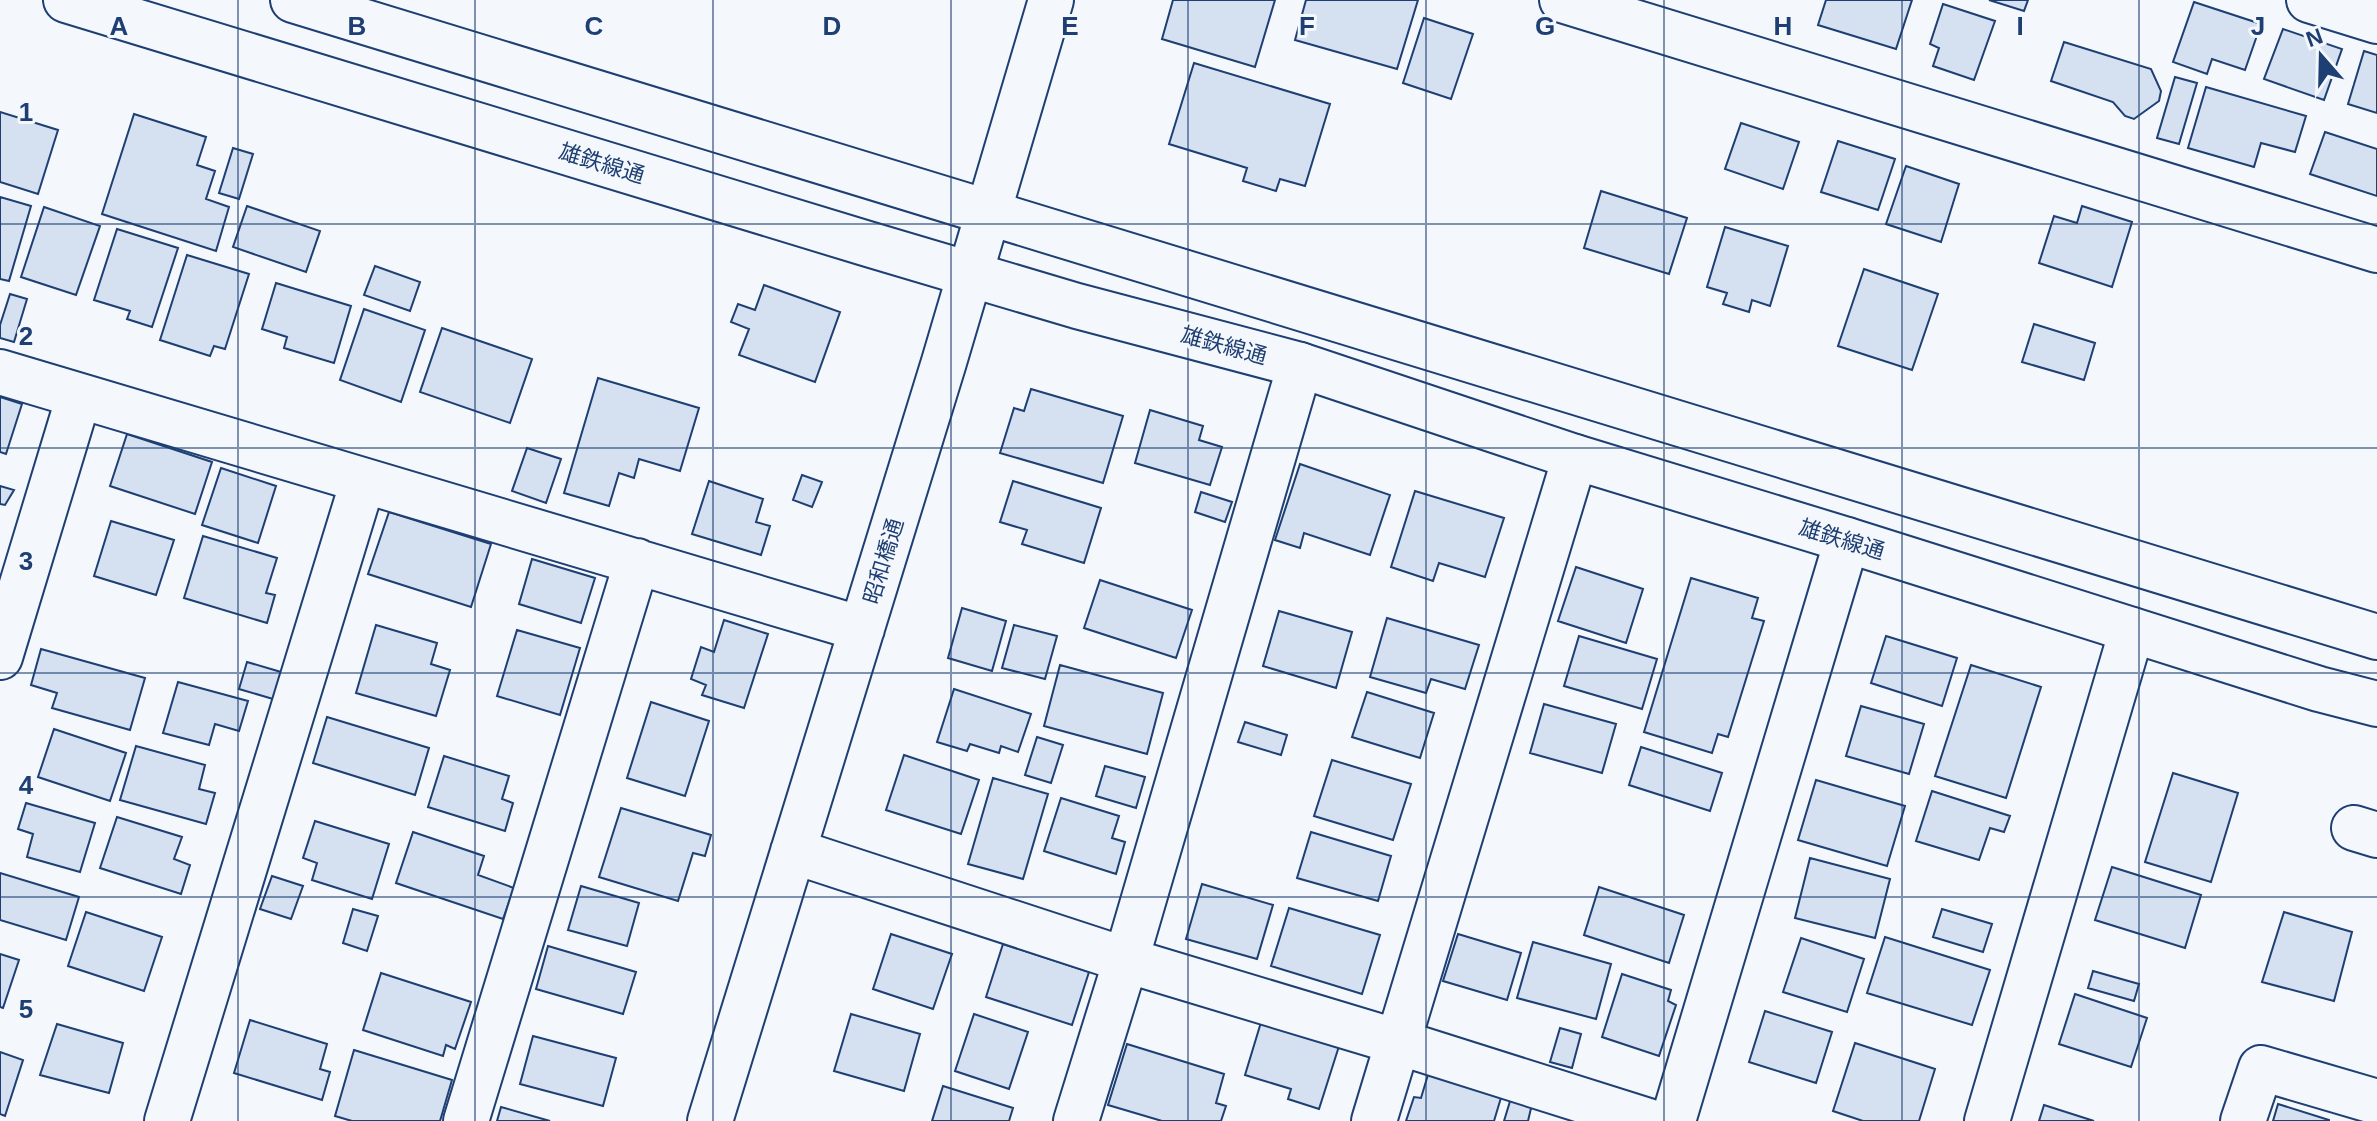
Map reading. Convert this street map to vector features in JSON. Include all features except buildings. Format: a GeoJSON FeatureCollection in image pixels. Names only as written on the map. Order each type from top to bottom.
{"type":"FeatureCollection","features":[{"type":"Feature","properties":{"kind":"street","name":"雄鉄線通"},"geometry":{"type":"LineString","coordinates":[[66,0],[1077,306],[1300,365],[1575,457],[2319,689],[2377,704]]}},
{"type":"Feature","properties":{"kind":"street"},"geometry":{"type":"LineString","coordinates":[[293,0],[2377,637]]}},
{"type":"Feature","properties":{"kind":"street","name":"昭和橋通"},"geometry":{"type":"LineString","coordinates":[[710,1121],[971,274],[1051,0]]}},
{"type":"Feature","properties":{"kind":"street"},"geometry":{"type":"LineString","coordinates":[[1562,0],[2377,250]]}},
{"type":"Feature","properties":{"kind":"street"},"geometry":{"type":"LineString","coordinates":[[2309,0],[2377,21]]}},
{"type":"Feature","properties":{"kind":"street"},"geometry":{"type":"LineString","coordinates":[[1076,1121],[1300,365]]}},
{"type":"Feature","properties":{"kind":"street"},"geometry":{"type":"LineString","coordinates":[[0,372],[862,629]]}},
{"type":"Feature","properties":{"kind":"street"},"geometry":{"type":"LineString","coordinates":[[0,657],[79,396]]}},
{"type":"Feature","properties":{"kind":"street"},"geometry":{"type":"LineString","coordinates":[[1374,1121],[1575,457]]}},
{"type":"Feature","properties":{"kind":"street"},"geometry":{"type":"LineString","coordinates":[[167,1121],[363,481]]}},
{"type":"Feature","properties":{"kind":"street"},"geometry":{"type":"LineString","coordinates":[[1673,1121],[1847,540]]}},
{"type":"Feature","properties":{"kind":"street"},"geometry":{"type":"LineString","coordinates":[[466,1121],[637,561]]}},
{"type":"Feature","properties":{"kind":"street"},"geometry":{"type":"LineString","coordinates":[[1987,1121],[2132,630]]}},
{"type":"Feature","properties":{"kind":"street"},"geometry":{"type":"LineString","coordinates":[[793,851],[1126,960],[1648,1121]]}},
{"type":"Feature","properties":{"kind":"street"},"geometry":{"type":"LineString","coordinates":[[2243,1121],[2261,1068],[2377,1102]]}}]}
